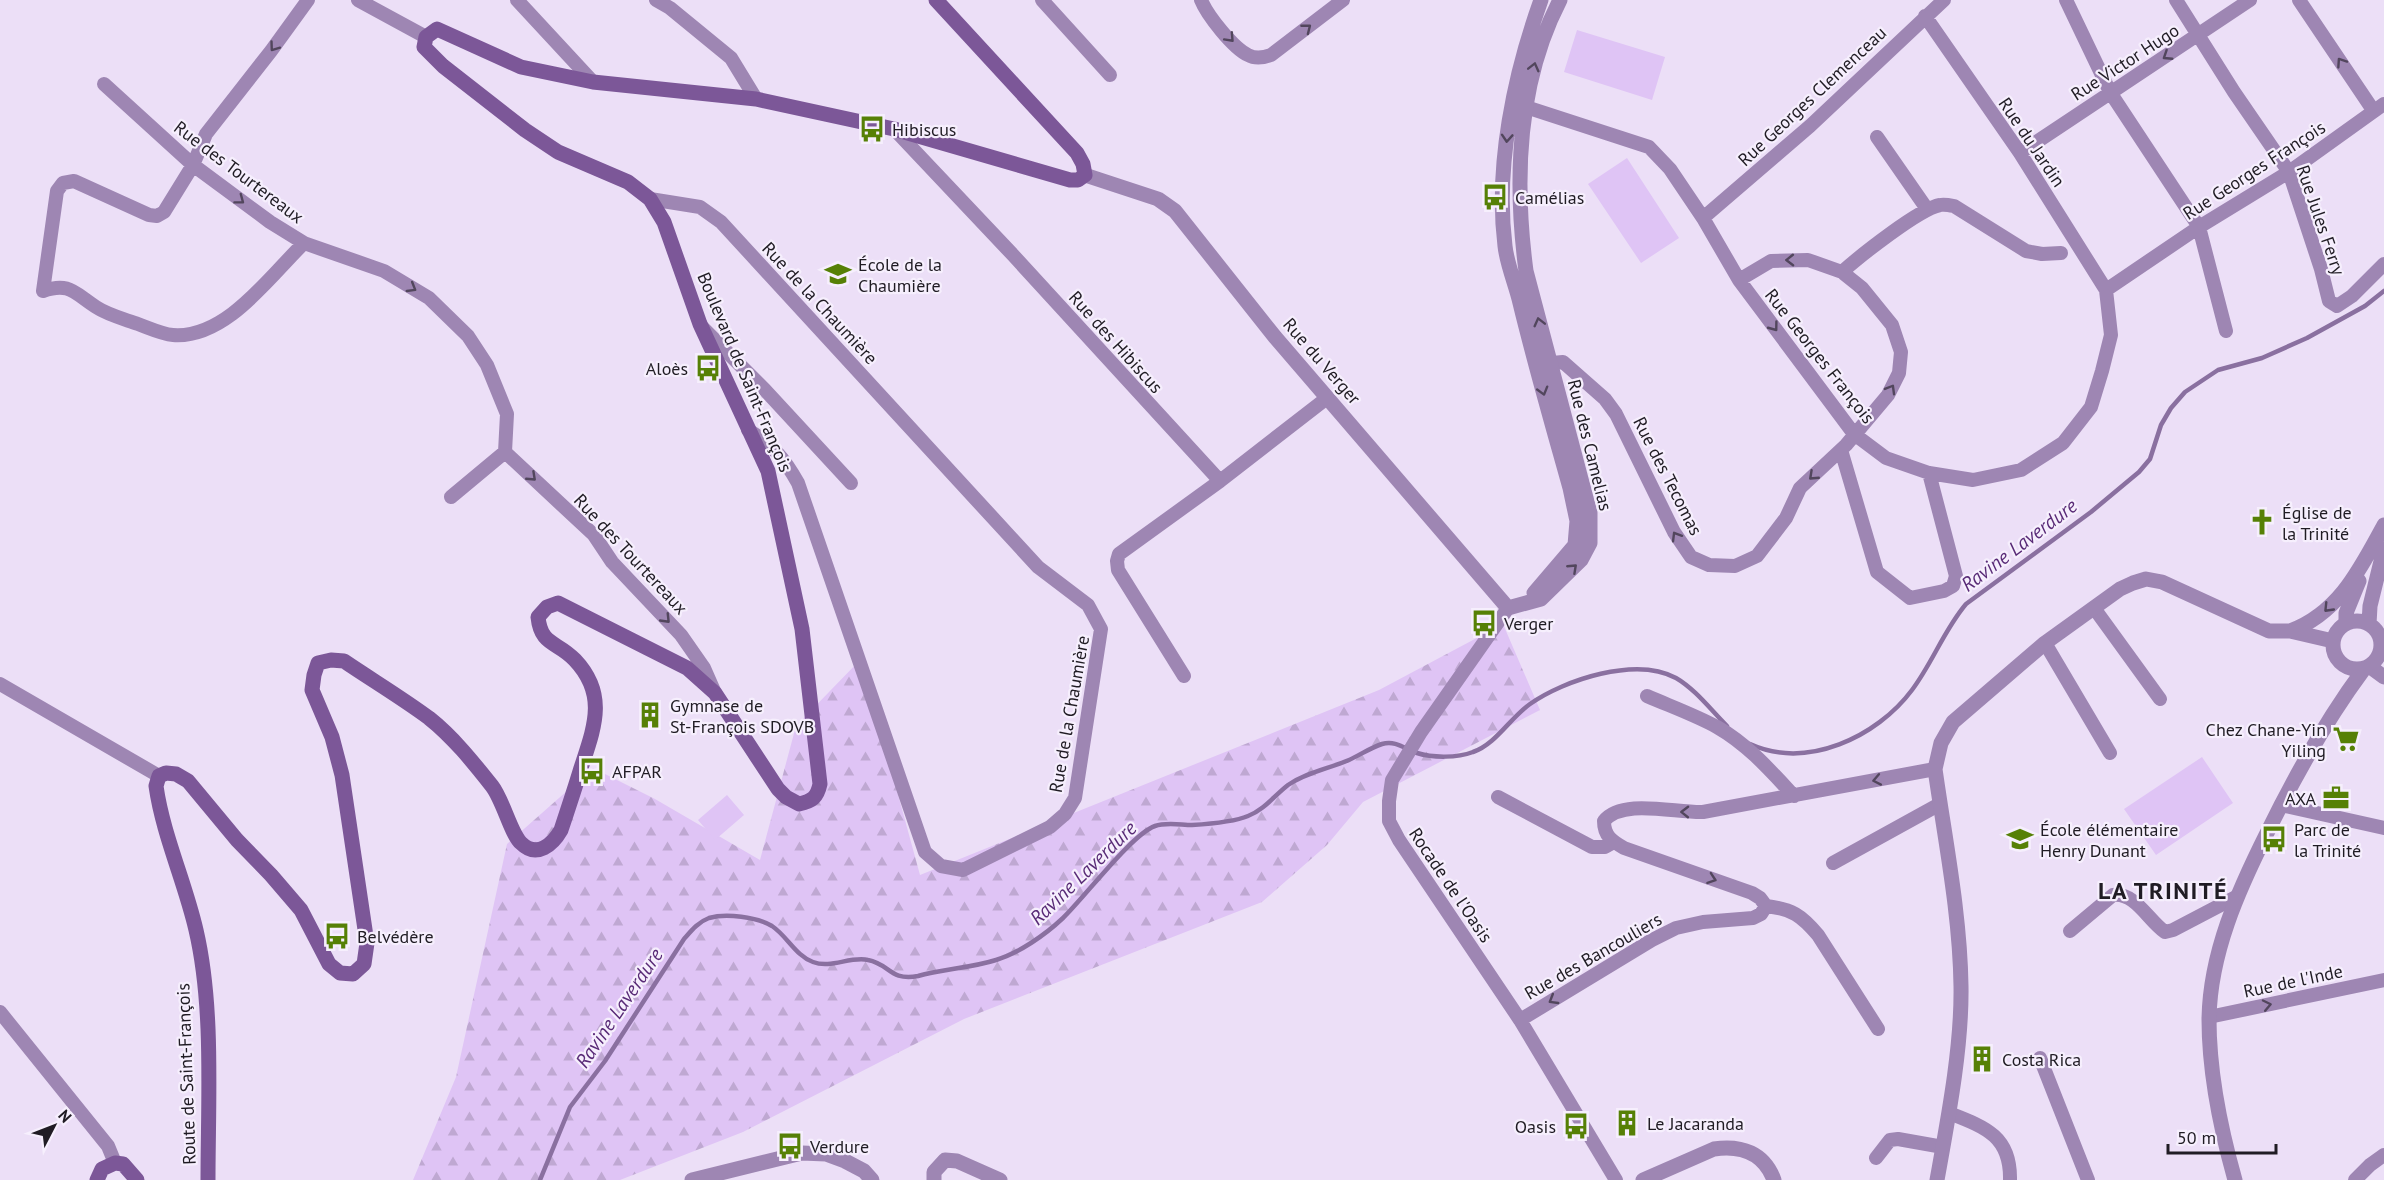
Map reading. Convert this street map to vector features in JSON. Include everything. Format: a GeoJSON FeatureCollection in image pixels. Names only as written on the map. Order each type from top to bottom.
{"type":"FeatureCollection","features":[{"type":"Feature","properties":{"kind":"main road"},"geometry":{"type":"LineString","coordinates":[[426,37],[437,29],[521,67],[593,82],[756,99],[894,129],[1070,180],[1078,180],[1085,175],[1083,164],[1077,153],[936,0]]}},
{"type":"Feature","properties":{"kind":"main road","name":"Boulevard de Saint-François"},"geometry":{"type":"LineString","coordinates":[[159,776],[166,773],[176,774],[188,781],[237,840],[272,875],[301,910],[329,964],[340,973],[353,974],[364,964],[366,943],[342,775],[332,737],[312,690],[318,663],[331,660],[344,661],[430,719],[473,762],[496,792],[520,843],[532,849],[545,849],[555,841],[561,830],[596,723],[595,701],[584,670],[570,655],[547,640],[540,632],[538,616],[547,607],[558,603],[687,668],[715,693],[778,789],[786,797],[799,804],[812,801],[818,793],[820,784],[802,629],[768,471],[700,324],[664,222],[650,199],[628,183],[558,152],[525,130],[443,66],[424,47],[426,37]]}},
{"type":"Feature","properties":{"kind":"main road","name":"Route de Saint-François"},"geometry":{"type":"LineString","coordinates":[[159,776],[156,786],[158,797],[197,931],[203,977],[207,1019],[208,1180]]}},
{"type":"Feature","properties":{"kind":"main road"},"geometry":{"type":"LineString","coordinates":[[97,1180],[102,1169],[115,1163],[123,1164],[137,1180]]}},
{"type":"Feature","properties":{"kind":"street"},"geometry":{"type":"LineString","coordinates":[[304,243],[240,309],[200,332],[185,336],[170,335],[101,310],[66,287],[43,291],[57,191],[63,183],[74,181],[149,215],[157,216],[169,206],[193,165],[206,134],[308,0]]}},
{"type":"Feature","properties":{"kind":"street"},"geometry":{"type":"LineString","coordinates":[[358,0],[426,37]]}},
{"type":"Feature","properties":{"kind":"street"},"geometry":{"type":"LineString","coordinates":[[517,0],[593,82]]}},
{"type":"Feature","properties":{"kind":"street"},"geometry":{"type":"LineString","coordinates":[[656,0],[670,8],[731,58],[756,99]]}},
{"type":"Feature","properties":{"kind":"street"},"geometry":{"type":"LineString","coordinates":[[1042,0],[1110,75]]}},
{"type":"Feature","properties":{"kind":"street"},"geometry":{"type":"LineString","coordinates":[[1201,0],[1205,12],[1246,55],[1264,58],[1343,0]]}},
{"type":"Feature","properties":{"kind":"street","name":"Rue des Camelias"},"geometry":{"type":"LineString","coordinates":[[1508,608],[1541,599],[1581,560],[1590,543],[1590,513],[1543,364],[1526,271],[1522,235],[1521,127],[1518,104],[1528,35],[1541,0]]}},
{"type":"Feature","properties":{"kind":"street","name":"Rue des Camelias"},"geometry":{"type":"LineString","coordinates":[[1518,104],[1560,0]]}},
{"type":"Feature","properties":{"kind":"street","name":"Rue Georges Clemenceau"},"geometry":{"type":"LineString","coordinates":[[1703,218],[1810,126],[1944,0]]}},
{"type":"Feature","properties":{"kind":"street"},"geometry":{"type":"LineString","coordinates":[[2066,0],[2110,92],[2199,227],[2226,331]]}},
{"type":"Feature","properties":{"kind":"street","name":"Rue Jules Ferry"},"geometry":{"type":"LineString","coordinates":[[2176,0],[2234,92],[2289,172],[2321,269],[2329,301],[2337,306],[2352,297],[2384,264]]}},
{"type":"Feature","properties":{"kind":"street","name":"Rue Victor Hugo"},"geometry":{"type":"LineString","coordinates":[[2020,153],[2250,0]]}},
{"type":"Feature","properties":{"kind":"street"},"geometry":{"type":"LineString","coordinates":[[2299,0],[2379,107]]}},
{"type":"Feature","properties":{"kind":"street","name":"Rue du Jardin"},"geometry":{"type":"LineString","coordinates":[[1925,16],[2020,153],[2106,290]]}},
{"type":"Feature","properties":{"kind":"street","name":"Rue des Tourtereaux"},"geometry":{"type":"LineString","coordinates":[[104,84],[193,165],[270,222],[304,243],[384,271],[429,298],[468,336],[487,365],[507,414],[505,452],[594,535],[612,562],[681,635],[704,668],[715,693]]}},
{"type":"Feature","properties":{"kind":"street","name":"Rue Georges François"},"geometry":{"type":"LineString","coordinates":[[1518,104],[1649,147],[1670,168],[1703,218],[1739,280],[1854,434],[1886,458],[1929,473],[1973,480],[2021,470],[2063,443],[2091,408],[2111,335],[2106,290],[2199,227],[2289,172],[2379,107]]}},
{"type":"Feature","properties":{"kind":"street","name":"Rue des Hibiscus"},"geometry":{"type":"LineString","coordinates":[[894,129],[1220,481]]}},
{"type":"Feature","properties":{"kind":"street"},"geometry":{"type":"LineString","coordinates":[[1877,137],[1928,209]]}},
{"type":"Feature","properties":{"kind":"street","name":"Rue du Verger"},"geometry":{"type":"LineString","coordinates":[[1085,175],[1158,199],[1175,211],[1268,329],[1508,608]]}},
{"type":"Feature","properties":{"kind":"street","name":"Rue de la Chaumière"},"geometry":{"type":"LineString","coordinates":[[650,199],[700,207],[721,222],[1038,567],[1088,605],[1101,629],[1076,798],[1065,814],[1050,826],[963,870],[941,866],[925,852],[798,483],[785,460],[769,442],[748,430]]}},
{"type":"Feature","properties":{"kind":"street"},"geometry":{"type":"LineString","coordinates":[[1739,280],[1771,261],[1808,260],[1842,272],[1860,256],[1928,209],[1941,204],[1954,206],[2026,251],[2042,254],[2061,253]]}},
{"type":"Feature","properties":{"kind":"street","name":"Rue des Tecomas"},"geometry":{"type":"LineString","coordinates":[[1543,364],[1563,362],[1605,399],[1616,414],[1674,532],[1691,557],[1708,565],[1735,566],[1757,556],[1786,518],[1800,488],[1841,450],[1888,395],[1899,373],[1901,352],[1892,325],[1862,288],[1842,272]]}},
{"type":"Feature","properties":{"kind":"street"},"geometry":{"type":"LineString","coordinates":[[700,324],[851,483]]}},
{"type":"Feature","properties":{"kind":"street"},"geometry":{"type":"LineString","coordinates":[[1184,676],[1118,570],[1119,554],[1220,481],[1327,398]]}},
{"type":"Feature","properties":{"kind":"street"},"geometry":{"type":"LineString","coordinates":[[1841,450],[1877,572],[1910,598],[1944,591],[1953,586],[1956,576],[1929,473]]}},
{"type":"Feature","properties":{"kind":"street"},"geometry":{"type":"LineString","coordinates":[[451,497],[505,452]]}},
{"type":"Feature","properties":{"kind":"street"},"geometry":{"type":"LineString","coordinates":[[2290,632],[2309,624],[2324,614],[2363,562],[2384,525]]}},
{"type":"Feature","properties":{"kind":"street"},"geometry":{"type":"LineString","coordinates":[[2347,692],[2340,662],[2336,656],[2340,630],[2352,595],[2384,540]]}},
{"type":"Feature","properties":{"kind":"street"},"geometry":{"type":"LineString","coordinates":[[2369,624],[2370,606],[2384,549]]}},
{"type":"Feature","properties":{"kind":"street"},"geometry":{"type":"LineString","coordinates":[[1937,1180],[1949,1113],[1961,988],[1960,946],[1935,769],[1941,743],[1953,722],[2045,643],[2120,589],[2146,579],[2179,588],[2262,628],[2290,632],[2340,630],[2354,620],[2369,624],[2380,636],[2382,653],[2366,667],[2347,692],[2280,805],[2236,897],[2215,969],[2209,1017],[2213,1080],[2223,1139],[2235,1180]]}},
{"type":"Feature","properties":{"kind":"street","name":"Rocade de l'Oasis"},"geometry":{"type":"LineString","coordinates":[[1508,608],[1421,732],[1392,780],[1389,821],[1398,840],[1520,1020],[1616,1180]]}},
{"type":"Feature","properties":{"kind":"street"},"geometry":{"type":"LineString","coordinates":[[2094,608],[2160,699]]}},
{"type":"Feature","properties":{"kind":"street"},"geometry":{"type":"LineString","coordinates":[[2045,643],[2110,753]]}},
{"type":"Feature","properties":{"kind":"street"},"geometry":{"type":"LineString","coordinates":[[2340,662],[2346,666],[2366,667],[2384,677]]}},
{"type":"Feature","properties":{"kind":"street"},"geometry":{"type":"LineString","coordinates":[[0,684],[159,776]]}},
{"type":"Feature","properties":{"kind":"street"},"geometry":{"type":"LineString","coordinates":[[1647,696],[1717,727],[1739,741],[1759,758],[1794,796]]}},
{"type":"Feature","properties":{"kind":"street"},"geometry":{"type":"LineString","coordinates":[[1878,1029],[1808,922],[1793,911],[1766,906],[1752,893],[1624,848],[1607,836],[1604,821],[1615,811],[1624,808],[1703,812],[1935,769]]}},
{"type":"Feature","properties":{"kind":"street"},"geometry":{"type":"LineString","coordinates":[[1498,797],[1592,847],[1605,847],[1614,843]]}},
{"type":"Feature","properties":{"kind":"street"},"geometry":{"type":"LineString","coordinates":[[1833,863],[1940,804]]}},
{"type":"Feature","properties":{"kind":"street"},"geometry":{"type":"LineString","coordinates":[[2280,805],[2384,828]]}},
{"type":"Feature","properties":{"kind":"street"},"geometry":{"type":"LineString","coordinates":[[2070,931],[2113,895],[2121,894],[2130,898],[2165,932],[2236,897]]}},
{"type":"Feature","properties":{"kind":"street","name":"Rue des Bancouliers"},"geometry":{"type":"LineString","coordinates":[[1520,1020],[1652,940],[1676,928],[1703,922],[1753,918],[1761,914],[1766,906]]}},
{"type":"Feature","properties":{"kind":"street","name":"Rue de l'Inde"},"geometry":{"type":"LineString","coordinates":[[2209,1017],[2384,980]]}},
{"type":"Feature","properties":{"kind":"street"},"geometry":{"type":"LineString","coordinates":[[0,1012],[108,1146],[115,1163]]}},
{"type":"Feature","properties":{"kind":"street"},"geometry":{"type":"LineString","coordinates":[[2040,1058],[2088,1180]]}},
{"type":"Feature","properties":{"kind":"street"},"geometry":{"type":"LineString","coordinates":[[1949,1113],[1983,1126],[1994,1135],[2003,1145],[2008,1157],[2010,1180]]}},
{"type":"Feature","properties":{"kind":"street"},"geometry":{"type":"LineString","coordinates":[[1876,1158],[1890,1140],[1898,1139],[1943,1147]]}},
{"type":"Feature","properties":{"kind":"street"},"geometry":{"type":"LineString","coordinates":[[1643,1180],[1714,1149],[1725,1148],[1737,1148],[1754,1153],[1765,1163],[1774,1180]]}},
{"type":"Feature","properties":{"kind":"street"},"geometry":{"type":"LineString","coordinates":[[692,1180],[802,1153],[826,1154],[845,1161],[864,1172],[872,1180]]}},
{"type":"Feature","properties":{"kind":"street"},"geometry":{"type":"LineString","coordinates":[[2355,1180],[2384,1155]]}},
{"type":"Feature","properties":{"kind":"street"},"geometry":{"type":"LineString","coordinates":[[934,1180],[934,1172],[945,1160],[957,1161],[1000,1180]]}},
{"type":"Feature","properties":{"kind":"green space"},"geometry":{"type":"Polygon","coordinates":[[[1577,30],[1665,57],[1652,100],[1564,72],[1577,30]]]}},
{"type":"Feature","properties":{"kind":"green space"},"geometry":{"type":"Polygon","coordinates":[[[1627,158],[1679,238],[1641,263],[1588,184],[1627,158]]]}},
{"type":"Feature","properties":{"kind":"green space"},"geometry":{"type":"Polygon","coordinates":[[[1503,624],[1540,710],[1363,802],[1327,845],[1262,902],[964,1019],[743,1132],[620,1180],[413,1180],[456,1077],[507,844],[593,768],[655,799],[760,860],[796,726],[861,659],[920,875],[1379,690],[1503,624]]]}},
{"type":"Feature","properties":{"kind":"green space"},"geometry":{"type":"Polygon","coordinates":[[[2202,757],[2233,803],[2156,855],[2124,809],[2202,757]]]}},
{"type":"Feature","properties":{"kind":"green space"},"geometry":{"type":"Polygon","coordinates":[[[727,795],[744,815],[715,840],[698,820],[727,795]]]}},
{"type":"Feature","properties":{"kind":"waterway","name":"Ravine Laverdure"},"geometry":{"type":"LineString","coordinates":[[1750,744],[1772,751],[1794,753],[1817,751],[1860,735],[1880,722],[1912,690],[1951,624],[1966,604],[2091,512],[2139,472],[2150,459],[2161,425],[2171,408],[2185,392],[2218,370],[2262,358],[2307,338],[2365,306],[2384,291]]}},
{"type":"Feature","properties":{"kind":"waterway","name":"Ravine Laverdure"},"geometry":{"type":"LineString","coordinates":[[540,1180],[570,1107],[605,1061],[684,939],[698,924],[709,918],[732,916],[766,923],[777,930],[807,959],[820,964],[868,960],[895,974],[908,977],[977,965],[1014,953],[1048,931],[1063,918],[1121,853],[1145,831],[1155,826],[1213,823],[1248,816],[1295,781],[1349,760],[1382,744],[1396,744],[1423,755],[1452,756],[1473,752],[1489,743],[1530,704],[1544,695],[1581,679],[1621,670],[1641,669],[1660,672],[1676,678],[1690,688],[1727,726]]}},
{"type":"Feature","properties":{"kind":"place","name":"Hibiscus"},"geometry":{"type":"Point","coordinates":[872,129]}},
{"type":"Feature","properties":{"kind":"place","name":"Camélias"},"geometry":{"type":"Point","coordinates":[1495,197]}},
{"type":"Feature","properties":{"kind":"place","name":"École de la Chaumière"},"geometry":{"type":"Point","coordinates":[838,274]}},
{"type":"Feature","properties":{"kind":"place","name":"Aloès"},"geometry":{"type":"Point","coordinates":[708,368]}},
{"type":"Feature","properties":{"kind":"place","name":"Église de la Trinité"},"geometry":{"type":"Point","coordinates":[2262,522]}},
{"type":"Feature","properties":{"kind":"place","name":"Verger"},"geometry":{"type":"Point","coordinates":[1484,623]}},
{"type":"Feature","properties":{"kind":"place","name":"Gymnase de St-François SDOVB"},"geometry":{"type":"Point","coordinates":[650,715]}},
{"type":"Feature","properties":{"kind":"place","name":"Chez Chane-Yin Yiling"},"geometry":{"type":"Point","coordinates":[2346,739]}},
{"type":"Feature","properties":{"kind":"place","name":"AFPAR"},"geometry":{"type":"Point","coordinates":[592,771]}},
{"type":"Feature","properties":{"kind":"place","name":"AXA"},"geometry":{"type":"Point","coordinates":[2336,798]}},
{"type":"Feature","properties":{"kind":"place","name":"École élémentaire Henry Dunant"},"geometry":{"type":"Point","coordinates":[2020,839]}},
{"type":"Feature","properties":{"kind":"place","name":"Parc de la Trinité"},"geometry":{"type":"Point","coordinates":[2274,839]}},
{"type":"Feature","properties":{"kind":"place","name":"Belvédère"},"geometry":{"type":"Point","coordinates":[337,936]}},
{"type":"Feature","properties":{"kind":"place","name":"Costa Rica"},"geometry":{"type":"Point","coordinates":[1982,1059]}},
{"type":"Feature","properties":{"kind":"place","name":"Le Jacaranda"},"geometry":{"type":"Point","coordinates":[1627,1123]}},
{"type":"Feature","properties":{"kind":"place","name":"Oasis"},"geometry":{"type":"Point","coordinates":[1576,1126]}},
{"type":"Feature","properties":{"kind":"place","name":"Verdure"},"geometry":{"type":"Point","coordinates":[790,1146]}},
{"type":"Feature","properties":{"kind":"district","name":"LA TRINITÉ"},"geometry":{"type":"Point","coordinates":[2163,890]}}]}
